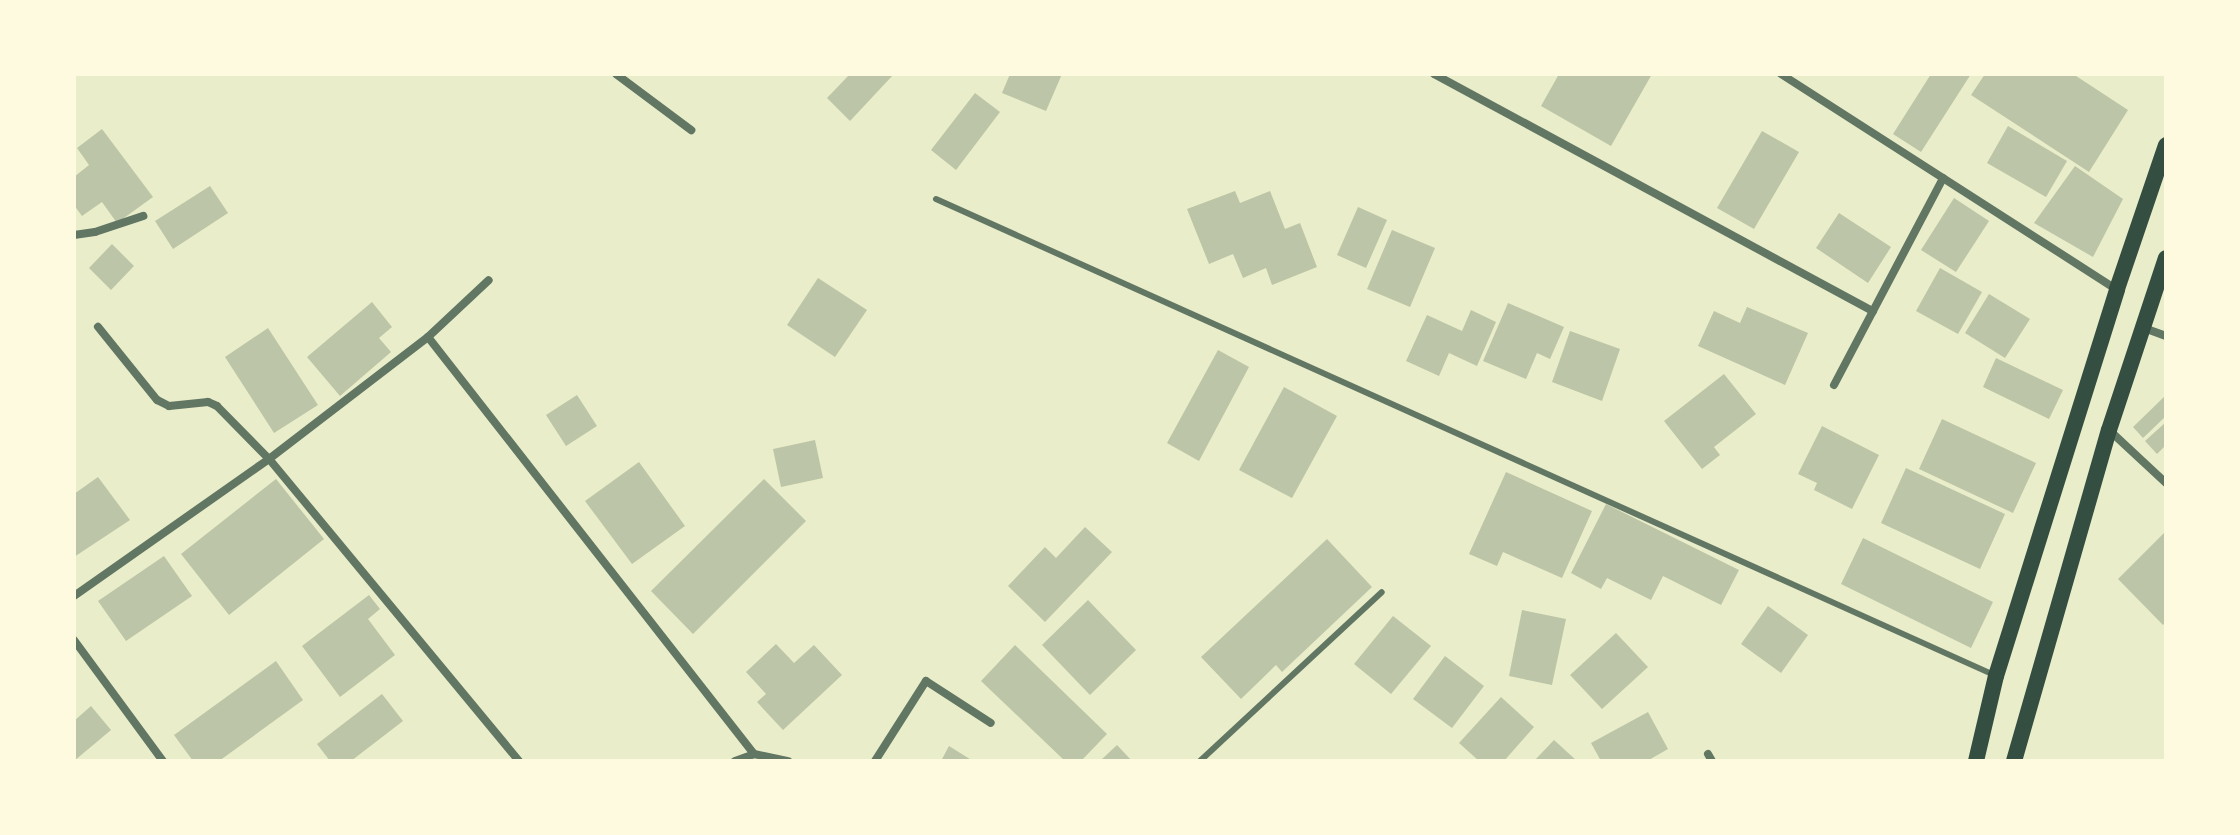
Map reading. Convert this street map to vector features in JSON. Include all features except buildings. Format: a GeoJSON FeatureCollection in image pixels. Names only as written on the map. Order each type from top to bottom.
{"type":"FeatureCollection","features":[{"type":"Feature","properties":{"kind":"main road"},"geometry":{"type":"LineString","coordinates":[[1976,761],[1996,676],[2117,289],[2166,145]]}},
{"type":"Feature","properties":{"kind":"main road"},"geometry":{"type":"LineString","coordinates":[[2014,761],[2109,430],[2166,258]]}},
{"type":"Feature","properties":{"kind":"street"},"geometry":{"type":"LineString","coordinates":[[616,74],[691,130]]}},
{"type":"Feature","properties":{"kind":"street"},"geometry":{"type":"LineString","coordinates":[[1434,74],[1873,311]]}},
{"type":"Feature","properties":{"kind":"street"},"geometry":{"type":"LineString","coordinates":[[1781,74],[2117,289]]}},
{"type":"Feature","properties":{"kind":"street"},"geometry":{"type":"LineString","coordinates":[[1834,385],[1943,178]]}},
{"type":"Feature","properties":{"kind":"street"},"geometry":{"type":"LineString","coordinates":[[74,235],[95,232],[143,216]]}},
{"type":"Feature","properties":{"kind":"street"},"geometry":{"type":"LineString","coordinates":[[74,596],[269,459],[428,337],[489,280]]}},
{"type":"Feature","properties":{"kind":"street"},"geometry":{"type":"LineString","coordinates":[[98,327],[157,400],[169,406],[208,402],[217,406],[269,459],[519,761]]}},
{"type":"Feature","properties":{"kind":"street"},"geometry":{"type":"LineString","coordinates":[[2143,327],[2166,336]]}},
{"type":"Feature","properties":{"kind":"street"},"geometry":{"type":"LineString","coordinates":[[428,337],[754,754]]}},
{"type":"Feature","properties":{"kind":"street"},"geometry":{"type":"LineString","coordinates":[[2109,430],[2166,483]]}},
{"type":"Feature","properties":{"kind":"street"},"geometry":{"type":"LineString","coordinates":[[74,640],[163,761]]}},
{"type":"Feature","properties":{"kind":"street"},"geometry":{"type":"LineString","coordinates":[[875,761],[926,681],[991,723]]}},
{"type":"Feature","properties":{"kind":"street"},"geometry":{"type":"LineString","coordinates":[[735,761],[754,754],[788,761]]}},
{"type":"Feature","properties":{"kind":"lane"},"geometry":{"type":"LineString","coordinates":[[936,199],[1996,676]]}},
{"type":"Feature","properties":{"kind":"lane"},"geometry":{"type":"LineString","coordinates":[[1200,761],[1382,592]]}}]}
